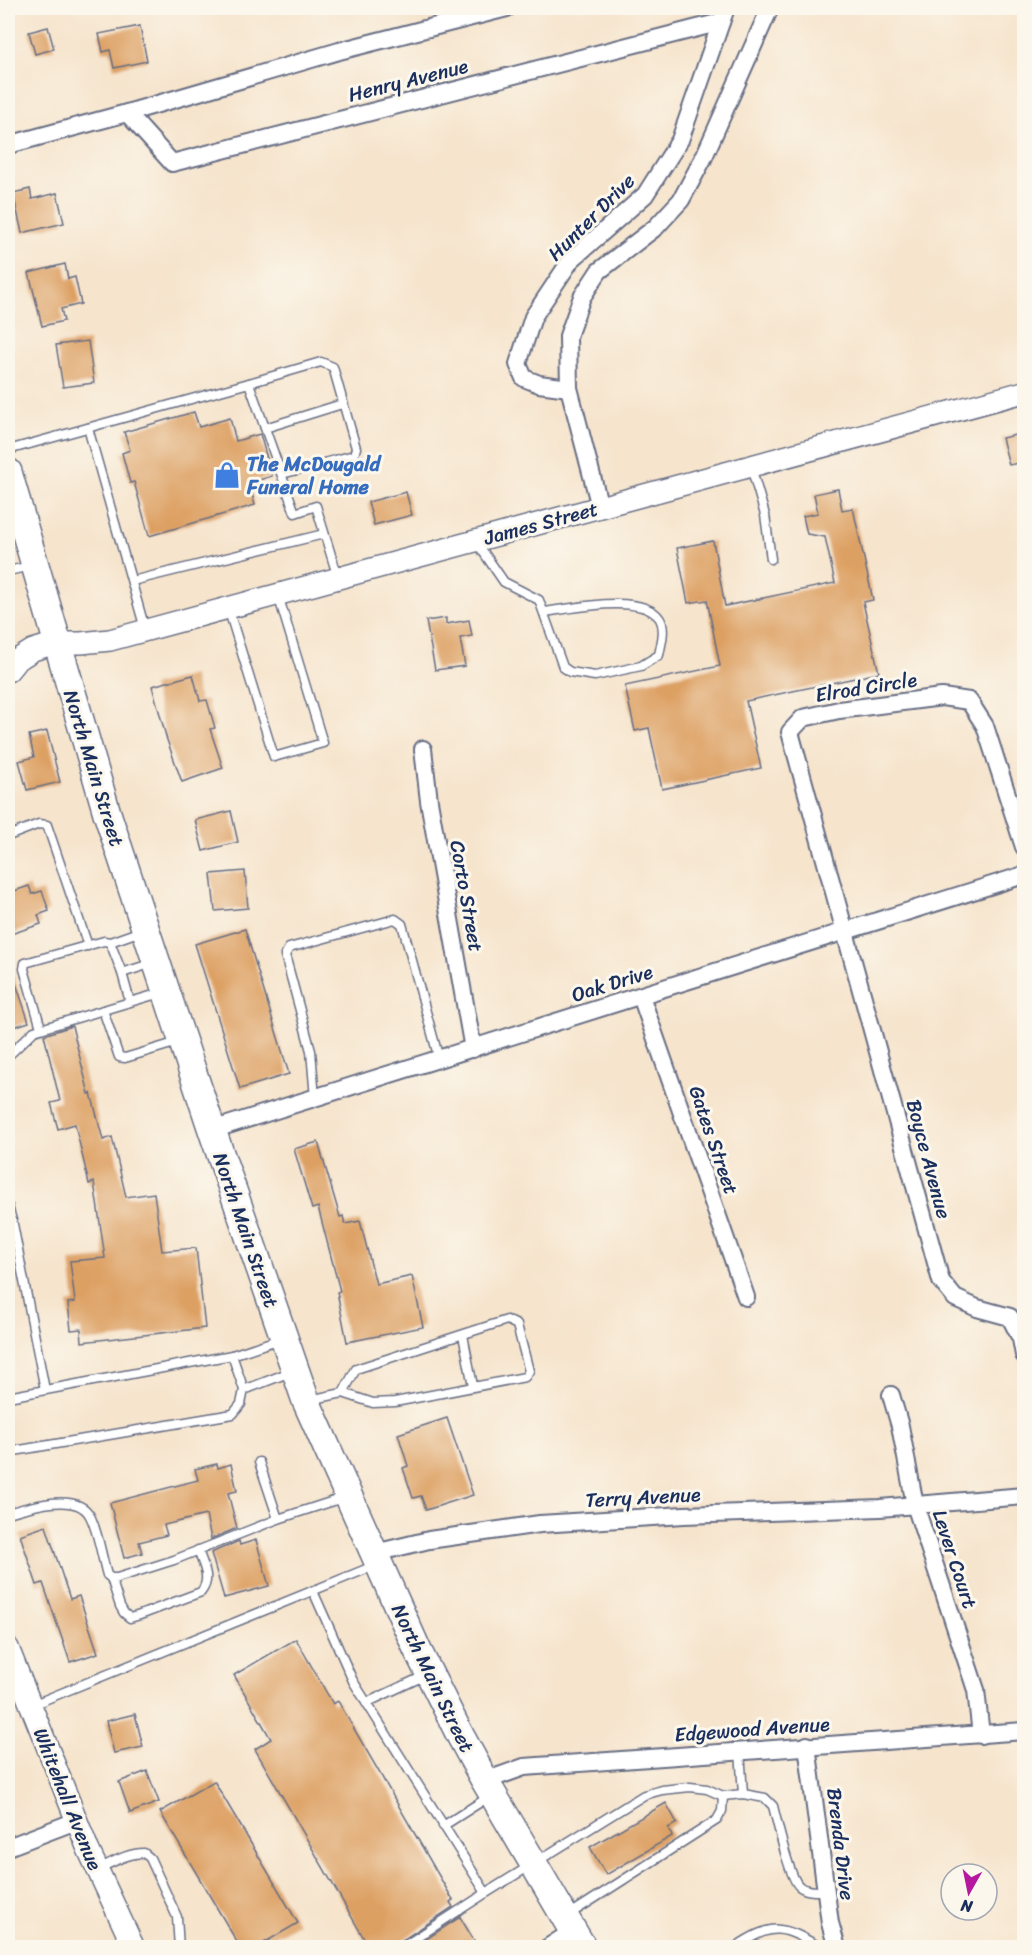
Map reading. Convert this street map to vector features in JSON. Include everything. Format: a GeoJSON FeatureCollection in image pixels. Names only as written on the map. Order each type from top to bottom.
{"type":"FeatureCollection","features":[{"type":"Feature","properties":{"kind":"main road","name":"North Main Street"},"geometry":{"type":"LineString","coordinates":[[9,481],[107,813],[212,1130],[306,1401],[429,1673],[489,1788],[574,1932]]}},
{"type":"Feature","properties":{"kind":"street"},"geometry":{"type":"LineString","coordinates":[[8,145],[339,51],[507,8]]}},
{"type":"Feature","properties":{"kind":"street"},"geometry":{"type":"LineString","coordinates":[[600,507],[569,388],[568,336],[582,297],[599,271],[656,227],[681,200],[703,159],[770,8]]}},
{"type":"Feature","properties":{"kind":"street","name":"Henry Avenue"},"geometry":{"type":"LineString","coordinates":[[127,113],[172,163],[724,15]]}},
{"type":"Feature","properties":{"kind":"street","name":"Hunter Drive"},"geometry":{"type":"LineString","coordinates":[[569,388],[539,384],[524,378],[518,364],[533,317],[571,261],[645,195],[680,140],[724,15]]}},
{"type":"Feature","properties":{"kind":"street","name":"James Street"},"geometry":{"type":"LineString","coordinates":[[8,671],[17,660],[33,650],[56,643],[110,640],[1024,392]]}},
{"type":"Feature","properties":{"kind":"street","name":"Elrod Circle"},"geometry":{"type":"LineString","coordinates":[[844,931],[790,732],[803,718],[839,710],[942,697],[969,701],[985,726],[1024,847]]}},
{"type":"Feature","properties":{"kind":"street","name":"Corto Street"},"geometry":{"type":"LineString","coordinates":[[423,749],[429,801],[473,1049]]}},
{"type":"Feature","properties":{"kind":"street","name":"Oak Drive"},"geometry":{"type":"LineString","coordinates":[[212,1130],[1024,875]]}},
{"type":"Feature","properties":{"kind":"street","name":"Boyce Avenue"},"geometry":{"type":"LineString","coordinates":[[844,931],[941,1281],[955,1298],[977,1308],[1010,1317],[1021,1339],[1024,1355]]}},
{"type":"Feature","properties":{"kind":"street","name":"Gates Street"},"geometry":{"type":"LineString","coordinates":[[641,996],[746,1297]]}},
{"type":"Feature","properties":{"kind":"street","name":"Lever Court"},"geometry":{"type":"LineString","coordinates":[[891,1395],[900,1426],[915,1505],[976,1690],[981,1735]]}},
{"type":"Feature","properties":{"kind":"street"},"geometry":{"type":"LineString","coordinates":[[915,1505],[1024,1496]]}},
{"type":"Feature","properties":{"kind":"street","name":"Terry Avenue"},"geometry":{"type":"LineString","coordinates":[[377,1559],[429,1540],[540,1524],[915,1505]]}},
{"type":"Feature","properties":{"kind":"street","name":"Whitehall Avenue"},"geometry":{"type":"LineString","coordinates":[[8,1648],[15,1686],[30,1706],[96,1870],[134,1947]]}},
{"type":"Feature","properties":{"kind":"street","name":"Edgewood Avenue"},"geometry":{"type":"LineString","coordinates":[[489,1788],[524,1767],[1024,1731]]}},
{"type":"Feature","properties":{"kind":"street","name":"Brenda Drive"},"geometry":{"type":"LineString","coordinates":[[807,1745],[830,1923],[837,1947]]}},
{"type":"Feature","properties":{"kind":"street"},"geometry":{"type":"LineString","coordinates":[[8,1847],[76,1821]]}},
{"type":"Feature","properties":{"kind":"street"},"geometry":{"type":"LineString","coordinates":[[547,1947],[574,1932]]}},
{"type":"Feature","properties":{"kind":"lane"},"geometry":{"type":"LineString","coordinates":[[8,450],[321,362],[333,367],[356,448],[354,455],[282,474]]}},
{"type":"Feature","properties":{"kind":"lane"},"geometry":{"type":"LineString","coordinates":[[249,383],[296,513],[316,506],[338,578]]}},
{"type":"Feature","properties":{"kind":"lane"},"geometry":{"type":"LineString","coordinates":[[265,428],[342,404]]}},
{"type":"Feature","properties":{"kind":"lane"},"geometry":{"type":"LineString","coordinates":[[88,428],[146,630]]}},
{"type":"Feature","properties":{"kind":"lane"},"geometry":{"type":"LineString","coordinates":[[751,467],[765,515],[771,559]]}},
{"type":"Feature","properties":{"kind":"lane"},"geometry":{"type":"LineString","coordinates":[[132,581],[324,534]]}},
{"type":"Feature","properties":{"kind":"lane"},"geometry":{"type":"LineString","coordinates":[[475,540],[504,582],[540,600],[544,612],[563,667],[570,672],[595,676],[641,666],[659,655],[663,634],[661,619],[651,610],[639,606],[606,604],[544,612]]}},
{"type":"Feature","properties":{"kind":"lane"},"geometry":{"type":"LineString","coordinates":[[8,572],[34,566]]}},
{"type":"Feature","properties":{"kind":"lane"},"geometry":{"type":"LineString","coordinates":[[228,608],[274,757],[323,743],[278,595]]}},
{"type":"Feature","properties":{"kind":"lane"},"geometry":{"type":"LineString","coordinates":[[8,836],[39,824],[47,825],[88,946]]}},
{"type":"Feature","properties":{"kind":"lane"},"geometry":{"type":"LineString","coordinates":[[315,1098],[311,1051],[285,956],[289,948],[395,919],[402,924],[439,1059]]}},
{"type":"Feature","properties":{"kind":"lane"},"geometry":{"type":"LineString","coordinates":[[41,1028],[24,969],[25,963],[104,941],[110,942],[145,930]]}},
{"type":"Feature","properties":{"kind":"lane"},"geometry":{"type":"LineString","coordinates":[[110,942],[130,1002]]}},
{"type":"Feature","properties":{"kind":"lane"},"geometry":{"type":"LineString","coordinates":[[122,973],[156,962]]}},
{"type":"Feature","properties":{"kind":"lane"},"geometry":{"type":"LineString","coordinates":[[8,1056],[34,1031],[41,1028],[166,991]]}},
{"type":"Feature","properties":{"kind":"lane"},"geometry":{"type":"LineString","coordinates":[[103,1010],[119,1057],[125,1058],[182,1041]]}},
{"type":"Feature","properties":{"kind":"lane"},"geometry":{"type":"LineString","coordinates":[[8,1206],[11,1232],[45,1390]]}},
{"type":"Feature","properties":{"kind":"lane"},"geometry":{"type":"LineString","coordinates":[[306,1401],[343,1393],[373,1403],[395,1402],[525,1377],[530,1371],[517,1324],[507,1320],[356,1369],[343,1393]]}},
{"type":"Feature","properties":{"kind":"lane"},"geometry":{"type":"LineString","coordinates":[[463,1335],[473,1386]]}},
{"type":"Feature","properties":{"kind":"lane"},"geometry":{"type":"LineString","coordinates":[[8,1397],[232,1355],[283,1337]]}},
{"type":"Feature","properties":{"kind":"lane"},"geometry":{"type":"LineString","coordinates":[[8,1452],[233,1414],[241,1404],[244,1390],[232,1355]]}},
{"type":"Feature","properties":{"kind":"lane"},"geometry":{"type":"LineString","coordinates":[[244,1390],[294,1370]]}},
{"type":"Feature","properties":{"kind":"lane"},"geometry":{"type":"LineString","coordinates":[[259,1462],[278,1519]]}},
{"type":"Feature","properties":{"kind":"lane"},"geometry":{"type":"LineString","coordinates":[[111,1578],[123,1578],[278,1519],[349,1496]]}},
{"type":"Feature","properties":{"kind":"lane"},"geometry":{"type":"LineString","coordinates":[[8,1513],[57,1502],[79,1505],[90,1516],[107,1575],[111,1578],[124,1613],[130,1617],[201,1592],[207,1585],[207,1579],[198,1550]]}},
{"type":"Feature","properties":{"kind":"lane"},"geometry":{"type":"LineString","coordinates":[[30,1706],[313,1591],[377,1559]]}},
{"type":"Feature","properties":{"kind":"lane"},"geometry":{"type":"LineString","coordinates":[[313,1591],[353,1681],[486,1893]]}},
{"type":"Feature","properties":{"kind":"lane"},"geometry":{"type":"LineString","coordinates":[[366,1703],[429,1673]]}},
{"type":"Feature","properties":{"kind":"lane"},"geometry":{"type":"LineString","coordinates":[[740,1751],[743,1794]]}},
{"type":"Feature","properties":{"kind":"lane"},"geometry":{"type":"LineString","coordinates":[[401,1947],[644,1795],[662,1790],[690,1787],[707,1789],[723,1796],[743,1794],[765,1798],[773,1806],[792,1875],[798,1885],[810,1891],[826,1891]]}},
{"type":"Feature","properties":{"kind":"lane"},"geometry":{"type":"LineString","coordinates":[[443,1826],[489,1788]]}},
{"type":"Feature","properties":{"kind":"lane"},"geometry":{"type":"LineString","coordinates":[[574,1932],[717,1820],[722,1812],[723,1796]]}},
{"type":"Feature","properties":{"kind":"lane"},"geometry":{"type":"LineString","coordinates":[[96,1870],[138,1853],[144,1853],[150,1858],[177,1917],[179,1947]]}},
{"type":"Feature","properties":{"kind":"lane"},"geometry":{"type":"LineString","coordinates":[[734,1947],[756,1933],[772,1929],[788,1931],[821,1947]]}},
{"type":"Feature","properties":{"kind":"building"},"geometry":{"type":"Polygon","coordinates":[[[140,26],[147,61],[114,68],[110,50],[103,52],[99,34],[140,26]]]}},
{"type":"Feature","properties":{"kind":"building"},"geometry":{"type":"Polygon","coordinates":[[[48,27],[54,49],[35,54],[29,32],[48,27]]]}},
{"type":"Feature","properties":{"kind":"building"},"geometry":{"type":"Polygon","coordinates":[[[30,189],[32,199],[57,193],[64,223],[22,233],[13,193],[30,189]]]}},
{"type":"Feature","properties":{"kind":"building"},"geometry":{"type":"Polygon","coordinates":[[[65,264],[68,279],[75,277],[81,304],[61,309],[64,321],[42,326],[29,273],[65,264]]]}},
{"type":"Feature","properties":{"kind":"building"},"geometry":{"type":"Polygon","coordinates":[[[88,341],[94,383],[63,387],[56,345],[88,341]]]}},
{"type":"Feature","properties":{"kind":"building","name":"The McDougald Funeral Home"},"geometry":{"type":"Polygon","coordinates":[[[194,412],[199,427],[230,418],[236,441],[260,434],[272,476],[249,483],[255,505],[149,536],[134,482],[130,483],[122,453],[130,450],[124,432],[194,412]]]}},
{"type":"Feature","properties":{"kind":"building"},"geometry":{"type":"Polygon","coordinates":[[[1024,433],[1024,462],[1009,465],[1002,438],[1024,433]]]}},
{"type":"Feature","properties":{"kind":"building"},"geometry":{"type":"Polygon","coordinates":[[[838,489],[842,510],[853,508],[873,600],[863,602],[879,673],[746,701],[761,768],[662,789],[649,728],[635,731],[625,686],[720,666],[707,600],[688,603],[677,548],[713,541],[725,606],[835,583],[825,537],[807,534],[803,516],[818,513],[814,494],[838,489]]]}},
{"type":"Feature","properties":{"kind":"building"},"geometry":{"type":"Polygon","coordinates":[[[406,492],[412,515],[374,525],[368,502],[406,492]]]}},
{"type":"Feature","properties":{"kind":"building"},"geometry":{"type":"Polygon","coordinates":[[[446,618],[446,624],[469,620],[472,636],[460,638],[465,666],[435,670],[426,621],[446,618]]]}},
{"type":"Feature","properties":{"kind":"building"},"geometry":{"type":"Polygon","coordinates":[[[193,675],[200,701],[207,700],[215,728],[210,729],[223,768],[182,782],[152,686],[193,675]]]}},
{"type":"Feature","properties":{"kind":"building"},"geometry":{"type":"Polygon","coordinates":[[[47,731],[60,782],[27,790],[19,761],[34,757],[29,735],[47,731]]]}},
{"type":"Feature","properties":{"kind":"building"},"geometry":{"type":"Polygon","coordinates":[[[231,811],[238,842],[203,851],[195,820],[231,811]]]}},
{"type":"Feature","properties":{"kind":"building"},"geometry":{"type":"Polygon","coordinates":[[[245,871],[248,908],[215,911],[211,874],[245,871]]]}},
{"type":"Feature","properties":{"kind":"building"},"geometry":{"type":"Polygon","coordinates":[[[29,886],[32,894],[42,891],[49,911],[38,915],[41,924],[8,935],[8,893],[29,886]]]}},
{"type":"Feature","properties":{"kind":"building"},"geometry":{"type":"Polygon","coordinates":[[[245,929],[289,1074],[240,1089],[195,944],[245,929]]]}},
{"type":"Feature","properties":{"kind":"building"},"geometry":{"type":"Polygon","coordinates":[[[8,966],[10,966],[29,1022],[8,1029],[8,966]]]}},
{"type":"Feature","properties":{"kind":"building"},"geometry":{"type":"Polygon","coordinates":[[[72,1026],[103,1140],[112,1137],[126,1197],[154,1193],[162,1251],[196,1248],[205,1328],[82,1342],[81,1329],[71,1330],[68,1303],[75,1302],[70,1261],[105,1258],[94,1182],[89,1184],[75,1124],[58,1129],[51,1103],[60,1101],[44,1035],[72,1026]]]}},
{"type":"Feature","properties":{"kind":"building"},"geometry":{"type":"Polygon","coordinates":[[[318,1142],[340,1217],[343,1216],[345,1224],[360,1221],[376,1284],[412,1276],[423,1327],[347,1342],[337,1292],[340,1291],[318,1207],[312,1209],[294,1149],[318,1142]]]}},
{"type":"Feature","properties":{"kind":"building"},"geometry":{"type":"Polygon","coordinates":[[[447,1418],[473,1495],[426,1510],[421,1496],[413,1498],[403,1468],[408,1466],[398,1434],[447,1418]]]}},
{"type":"Feature","properties":{"kind":"building"},"geometry":{"type":"Polygon","coordinates":[[[217,1464],[218,1468],[231,1464],[237,1491],[228,1493],[237,1528],[211,1539],[206,1515],[164,1525],[167,1535],[139,1542],[142,1553],[124,1558],[110,1503],[198,1480],[195,1469],[217,1464]]]}},
{"type":"Feature","properties":{"kind":"building"},"geometry":{"type":"Polygon","coordinates":[[[46,1526],[70,1599],[79,1596],[98,1653],[70,1662],[43,1583],[37,1585],[20,1535],[46,1526]]]}},
{"type":"Feature","properties":{"kind":"building"},"geometry":{"type":"Polygon","coordinates":[[[256,1540],[269,1586],[224,1598],[211,1553],[239,1541],[240,1545],[256,1540]]]}},
{"type":"Feature","properties":{"kind":"building"},"geometry":{"type":"Polygon","coordinates":[[[296,1639],[333,1704],[338,1701],[453,1900],[450,1902],[453,1907],[395,1947],[369,1947],[255,1749],[271,1739],[234,1675],[296,1639]]]}},
{"type":"Feature","properties":{"kind":"building"},"geometry":{"type":"Polygon","coordinates":[[[135,1714],[143,1747],[114,1753],[106,1721],[135,1714]]]}},
{"type":"Feature","properties":{"kind":"building"},"geometry":{"type":"Polygon","coordinates":[[[147,1771],[159,1802],[130,1813],[119,1782],[147,1771]]]}},
{"type":"Feature","properties":{"kind":"building"},"geometry":{"type":"Polygon","coordinates":[[[214,1781],[298,1923],[257,1947],[240,1947],[160,1812],[214,1781]]]}},
{"type":"Feature","properties":{"kind":"building"},"geometry":{"type":"Polygon","coordinates":[[[666,1803],[677,1823],[668,1828],[672,1836],[606,1875],[590,1847],[666,1803]]]}},
{"type":"Feature","properties":{"kind":"building"},"geometry":{"type":"Polygon","coordinates":[[[460,1917],[478,1947],[414,1947],[460,1917]]]}},
{"type":"Feature","properties":{"kind":"place","name":"The McDougald Funeral Home"},"geometry":{"type":"Point","coordinates":[227,475]}}]}
